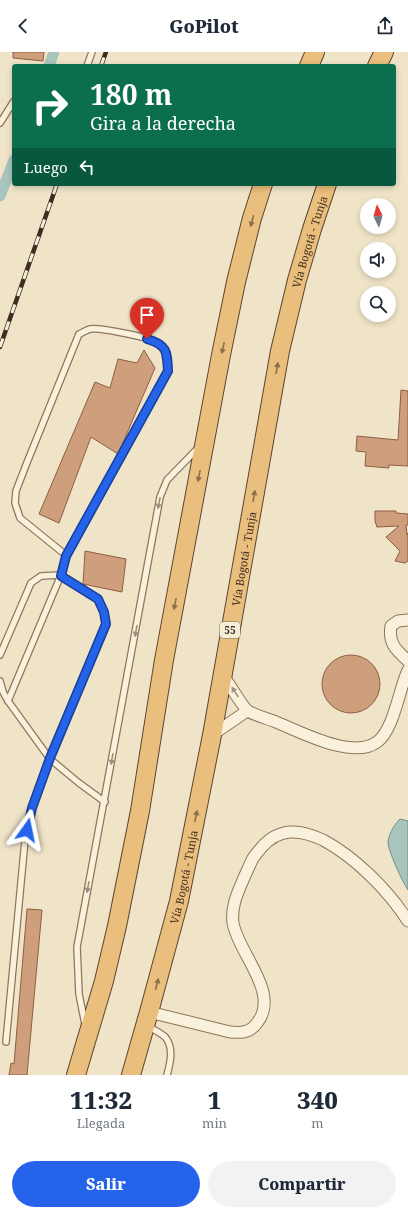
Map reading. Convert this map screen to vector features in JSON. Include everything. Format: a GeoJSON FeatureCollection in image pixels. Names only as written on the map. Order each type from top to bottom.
{"type":"FeatureCollection","features":[{"type":"Feature","properties":{"kind":"highway"},"geometry":{"type":"LineString","coordinates":[[310,64],[315,52]]}},
{"type":"Feature","properties":{"kind":"highway"},"geometry":{"type":"LineString","coordinates":[[378,64],[384,52]]}},
{"type":"Feature","properties":{"kind":"highway"},"geometry":{"type":"LineString","coordinates":[[76,1075],[104,981],[116,932],[140,811],[164,660],[221,355],[236,282],[252,218],[262,186]]}},
{"type":"Feature","properties":{"kind":"highway","name":"Vía Bogotá - Tunja"},"geometry":{"type":"LineString","coordinates":[[131,1075],[148,1019],[179,901],[212,735],[280,351],[299,272],[326,186]]}},
{"type":"Feature","properties":{"kind":"street"},"geometry":{"type":"LineString","coordinates":[[408,620],[398,621],[391,626],[389,634],[391,643],[408,661]]}},
{"type":"Feature","properties":{"kind":"street"},"geometry":{"type":"LineString","coordinates":[[222,674],[247,711],[334,745],[354,748],[366,747],[377,742],[386,733],[408,670]]}},
{"type":"Feature","properties":{"kind":"street"},"geometry":{"type":"LineString","coordinates":[[212,735],[247,711]]}},
{"type":"Feature","properties":{"kind":"street"},"geometry":{"type":"LineString","coordinates":[[148,1019],[244,1033],[254,1027],[262,1018],[264,1006],[262,987],[253,967],[238,941],[233,923],[233,903],[252,859],[266,842],[277,834],[295,831],[310,834],[326,842],[360,866],[399,907],[408,921]]}},
{"type":"Feature","properties":{"kind":"lane"},"geometry":{"type":"LineString","coordinates":[[88,64],[92,52]]}},
{"type":"Feature","properties":{"kind":"lane"},"geometry":{"type":"LineString","coordinates":[[0,123],[12,104]]}},
{"type":"Feature","properties":{"kind":"lane"},"geometry":{"type":"LineString","coordinates":[[8,701],[61,576],[66,556],[168,371],[168,360],[165,351],[159,343],[135,336],[103,330],[90,329],[79,334],[16,491],[15,503],[20,518],[66,556]]}},
{"type":"Feature","properties":{"kind":"lane"},"geometry":{"type":"LineString","coordinates":[[88,1036],[79,994],[77,947],[160,497],[167,480],[206,439]]}},
{"type":"Feature","properties":{"kind":"lane"},"geometry":{"type":"LineString","coordinates":[[0,655],[31,583],[41,576],[61,576],[98,599],[104,612],[106,624],[50,758],[32,808],[25,840],[6,1042]]}},
{"type":"Feature","properties":{"kind":"lane"},"geometry":{"type":"LineString","coordinates":[[0,681],[3,692],[8,701],[50,758],[79,784],[104,802]]}},
{"type":"Feature","properties":{"kind":"lane"},"geometry":{"type":"LineString","coordinates":[[148,1019],[166,1038],[170,1049],[171,1062],[167,1075]]}},
{"type":"Feature","properties":{"kind":"water"},"geometry":{"type":"Polygon","coordinates":[[[400,819],[408,821],[408,890],[396,866],[388,845],[391,832],[400,819]]]}},
{"type":"Feature","properties":{"kind":"building"},"geometry":{"type":"Polygon","coordinates":[[[13,52],[44,52],[43,61],[13,58],[13,52]]]}},
{"type":"Feature","properties":{"kind":"building"},"geometry":{"type":"Polygon","coordinates":[[[144,350],[155,368],[118,454],[91,437],[59,523],[39,514],[95,382],[110,388],[118,359],[137,363],[144,350]]]}},
{"type":"Feature","properties":{"kind":"building"},"geometry":{"type":"Polygon","coordinates":[[[401,390],[408,391],[408,466],[389,465],[389,468],[365,466],[366,452],[356,451],[357,436],[398,440],[401,390]]]}},
{"type":"Feature","properties":{"kind":"building"},"geometry":{"type":"Polygon","coordinates":[[[375,511],[396,511],[396,513],[408,514],[408,525],[406,525],[407,535],[408,533],[408,561],[405,563],[395,561],[400,551],[386,537],[399,526],[377,527],[375,521],[375,511]]]}},
{"type":"Feature","properties":{"kind":"building"},"geometry":{"type":"Polygon","coordinates":[[[85,551],[126,559],[122,592],[83,584],[85,551]]]}},
{"type":"Feature","properties":{"kind":"building"},"geometry":{"type":"Polygon","coordinates":[[[345,655],[357,655],[372,663],[380,678],[380,690],[372,705],[357,713],[345,713],[330,705],[322,690],[322,678],[330,663],[345,655]]]}},
{"type":"Feature","properties":{"kind":"building"},"geometry":{"type":"Polygon","coordinates":[[[27,909],[42,910],[27,1075],[9,1075],[11,1063],[14,1064],[27,909]]]}},
{"type":"Feature","properties":{"kind":"waterway"},"geometry":{"type":"LineString","coordinates":[[50,64],[54,52]]}},
{"type":"Feature","properties":{"kind":"waterway"},"geometry":{"type":"LineString","coordinates":[[0,196],[12,165]]}},
{"type":"Feature","properties":{"kind":"railway"},"geometry":{"type":"LineString","coordinates":[[102,64],[106,52]]}},
{"type":"Feature","properties":{"kind":"railway"},"geometry":{"type":"LineString","coordinates":[[0,347],[56,186]]}},
{"type":"Feature","properties":{"kind":"route"},"geometry":{"type":"LineString","coordinates":[[27,830],[32,808],[50,758],[106,624],[104,612],[98,599],[61,576],[66,556],[168,371],[168,360],[165,351],[159,343],[147,339]]}}]}
